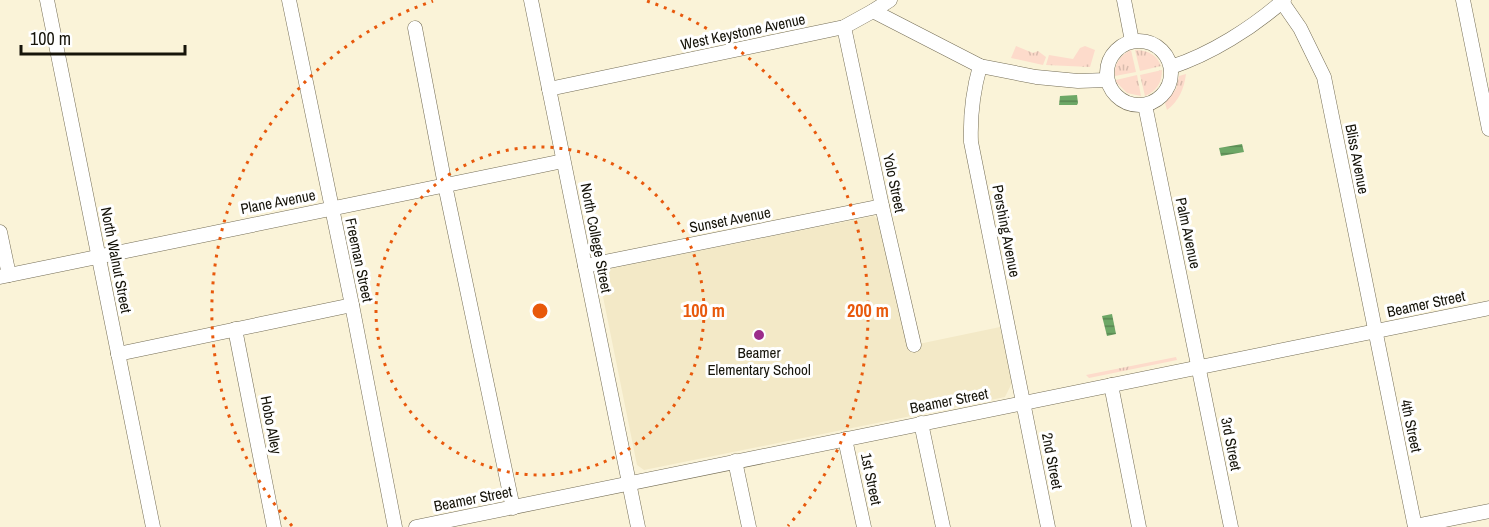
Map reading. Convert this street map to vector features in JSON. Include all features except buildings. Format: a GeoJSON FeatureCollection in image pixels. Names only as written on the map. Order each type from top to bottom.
{"type":"FeatureCollection","features":[{"type":"Feature","properties":{"kind":"street","name":"North Walnut Street"},"geometry":{"type":"LineString","coordinates":[[47,0],[153,527]]}},
{"type":"Feature","properties":{"kind":"street","name":"Freeman Street"},"geometry":{"type":"LineString","coordinates":[[289,0],[395,527]]}},
{"type":"Feature","properties":{"kind":"street","name":"North College Street"},"geometry":{"type":"LineString","coordinates":[[531,0],[638,527]]}},
{"type":"Feature","properties":{"kind":"street","name":"West Keystone Avenue"},"geometry":{"type":"LineString","coordinates":[[549,89],[844,27],[890,0]]}},
{"type":"Feature","properties":{"kind":"street"},"geometry":{"type":"LineString","coordinates":[[1124,0],[1132,42]]}},
{"type":"Feature","properties":{"kind":"street"},"geometry":{"type":"LineString","coordinates":[[1463,0],[1489,129]]}},
{"type":"Feature","properties":{"kind":"street"},"geometry":{"type":"LineString","coordinates":[[1171,67],[1222,44],[1283,1]]}},
{"type":"Feature","properties":{"kind":"street","name":"Bliss Avenue"},"geometry":{"type":"LineString","coordinates":[[1283,1],[1300,28],[1324,77],[1375,331]]}},
{"type":"Feature","properties":{"kind":"street"},"geometry":{"type":"LineString","coordinates":[[873,11],[980,66],[1046,78],[1078,81],[1107,80]]}},
{"type":"Feature","properties":{"kind":"street","name":"Yolo Street"},"geometry":{"type":"LineString","coordinates":[[844,27],[914,345]]}},
{"type":"Feature","properties":{"kind":"street"},"geometry":{"type":"LineString","coordinates":[[415,28],[445,184],[513,508]]}},
{"type":"Feature","properties":{"kind":"street"},"geometry":{"type":"LineString","coordinates":[[1141,41],[1157,46],[1171,67],[1172,76],[1166,92],[1161,98],[1145,105],[1137,106],[1121,100],[1110,88],[1107,80],[1108,63],[1112,55],[1124,44],[1132,42],[1141,41]]}},
{"type":"Feature","properties":{"kind":"street","name":"Pershing Avenue"},"geometry":{"type":"LineString","coordinates":[[980,66],[970,122],[971,141],[1023,402]]}},
{"type":"Feature","properties":{"kind":"street","name":"Palm Avenue"},"geometry":{"type":"LineString","coordinates":[[1145,105],[1198,367]]}},
{"type":"Feature","properties":{"kind":"street","name":"Plane Avenue"},"geometry":{"type":"LineString","coordinates":[[4,276],[563,161]]}},
{"type":"Feature","properties":{"kind":"street","name":"Sunset Avenue"},"geometry":{"type":"LineString","coordinates":[[585,267],[882,206]]}},
{"type":"Feature","properties":{"kind":"street"},"geometry":{"type":"LineString","coordinates":[[0,232],[4,276]]}},
{"type":"Feature","properties":{"kind":"street"},"geometry":{"type":"LineString","coordinates":[[118,354],[352,305]]}},
{"type":"Feature","properties":{"kind":"street","name":"Beamer Street"},"geometry":{"type":"LineString","coordinates":[[416,527],[459,523],[513,508],[629,483],[1489,308]]}},
{"type":"Feature","properties":{"kind":"street","name":"Hobo Alley"},"geometry":{"type":"LineString","coordinates":[[235,329],[274,527]]}},
{"type":"Feature","properties":{"kind":"street","name":"4th Street"},"geometry":{"type":"LineString","coordinates":[[1375,331],[1415,526]]}},
{"type":"Feature","properties":{"kind":"street","name":"3rd Street"},"geometry":{"type":"LineString","coordinates":[[1198,367],[1231,527]]}},
{"type":"Feature","properties":{"kind":"street"},"geometry":{"type":"LineString","coordinates":[[1111,385],[1139,527]]}},
{"type":"Feature","properties":{"kind":"street","name":"2nd Street"},"geometry":{"type":"LineString","coordinates":[[1023,402],[1048,527]]}},
{"type":"Feature","properties":{"kind":"street"},"geometry":{"type":"LineString","coordinates":[[921,423],[943,527]]}},
{"type":"Feature","properties":{"kind":"street","name":"1st Street"},"geometry":{"type":"LineString","coordinates":[[845,439],[864,527]]}},
{"type":"Feature","properties":{"kind":"street"},"geometry":{"type":"LineString","coordinates":[[735,461],[749,527]]}},
{"type":"Feature","properties":{"kind":"street"},"geometry":{"type":"LineString","coordinates":[[1415,526],[1489,511]]}},
{"type":"Feature","properties":{"kind":"shaded area"},"geometry":{"type":"Polygon","coordinates":[[[1077,95],[1077,105],[1059,105],[1060,96],[1077,95]]]}},
{"type":"Feature","properties":{"kind":"shaded area"},"geometry":{"type":"Polygon","coordinates":[[[1242,144],[1244,152],[1221,156],[1219,148],[1242,144]]]}},
{"type":"Feature","properties":{"kind":"shaded area","name":"Beamer Elementary School"},"geometry":{"type":"Polygon","coordinates":[[[874,216],[885,225],[909,346],[1000,327],[1013,381],[1005,397],[644,470],[637,465],[599,277],[603,270],[874,216]]]}},
{"type":"Feature","properties":{"kind":"shaded area"},"geometry":{"type":"Polygon","coordinates":[[[1112,314],[1116,334],[1107,336],[1102,316],[1112,314]]]}},
{"type":"Feature","properties":{"kind":"green space"},"geometry":{"type":"Polygon","coordinates":[[[1016,46],[1033,53],[1038,51],[1046,57],[1043,65],[1011,58],[1016,46]]]}},
{"type":"Feature","properties":{"kind":"green space"},"geometry":{"type":"Polygon","coordinates":[[[1085,46],[1095,50],[1090,67],[1046,65],[1049,55],[1073,59],[1080,48],[1085,46]]]}},
{"type":"Feature","properties":{"kind":"green space"},"geometry":{"type":"Polygon","coordinates":[[[1131,50],[1136,72],[1115,76],[1118,60],[1131,50]]]}},
{"type":"Feature","properties":{"kind":"green space"},"geometry":{"type":"Polygon","coordinates":[[[1135,50],[1151,54],[1161,66],[1140,71],[1135,50]]]}},
{"type":"Feature","properties":{"kind":"green space"},"geometry":{"type":"Polygon","coordinates":[[[1162,70],[1158,86],[1145,96],[1140,75],[1162,70]]]}},
{"type":"Feature","properties":{"kind":"green space"},"geometry":{"type":"Polygon","coordinates":[[[1186,74],[1180,94],[1167,110],[1165,103],[1176,89],[1179,76],[1186,74]]]}},
{"type":"Feature","properties":{"kind":"green space"},"geometry":{"type":"Polygon","coordinates":[[[1137,75],[1141,96],[1127,93],[1116,82],[1116,80],[1137,75]]]}},
{"type":"Feature","properties":{"kind":"green space"},"geometry":{"type":"Polygon","coordinates":[[[1176,357],[1177,360],[1089,378],[1086,375],[1176,357]]]}},
{"type":"Feature","properties":{"kind":"place","name":"Beamer Elementary School"},"geometry":{"type":"Point","coordinates":[759,335]}}]}
